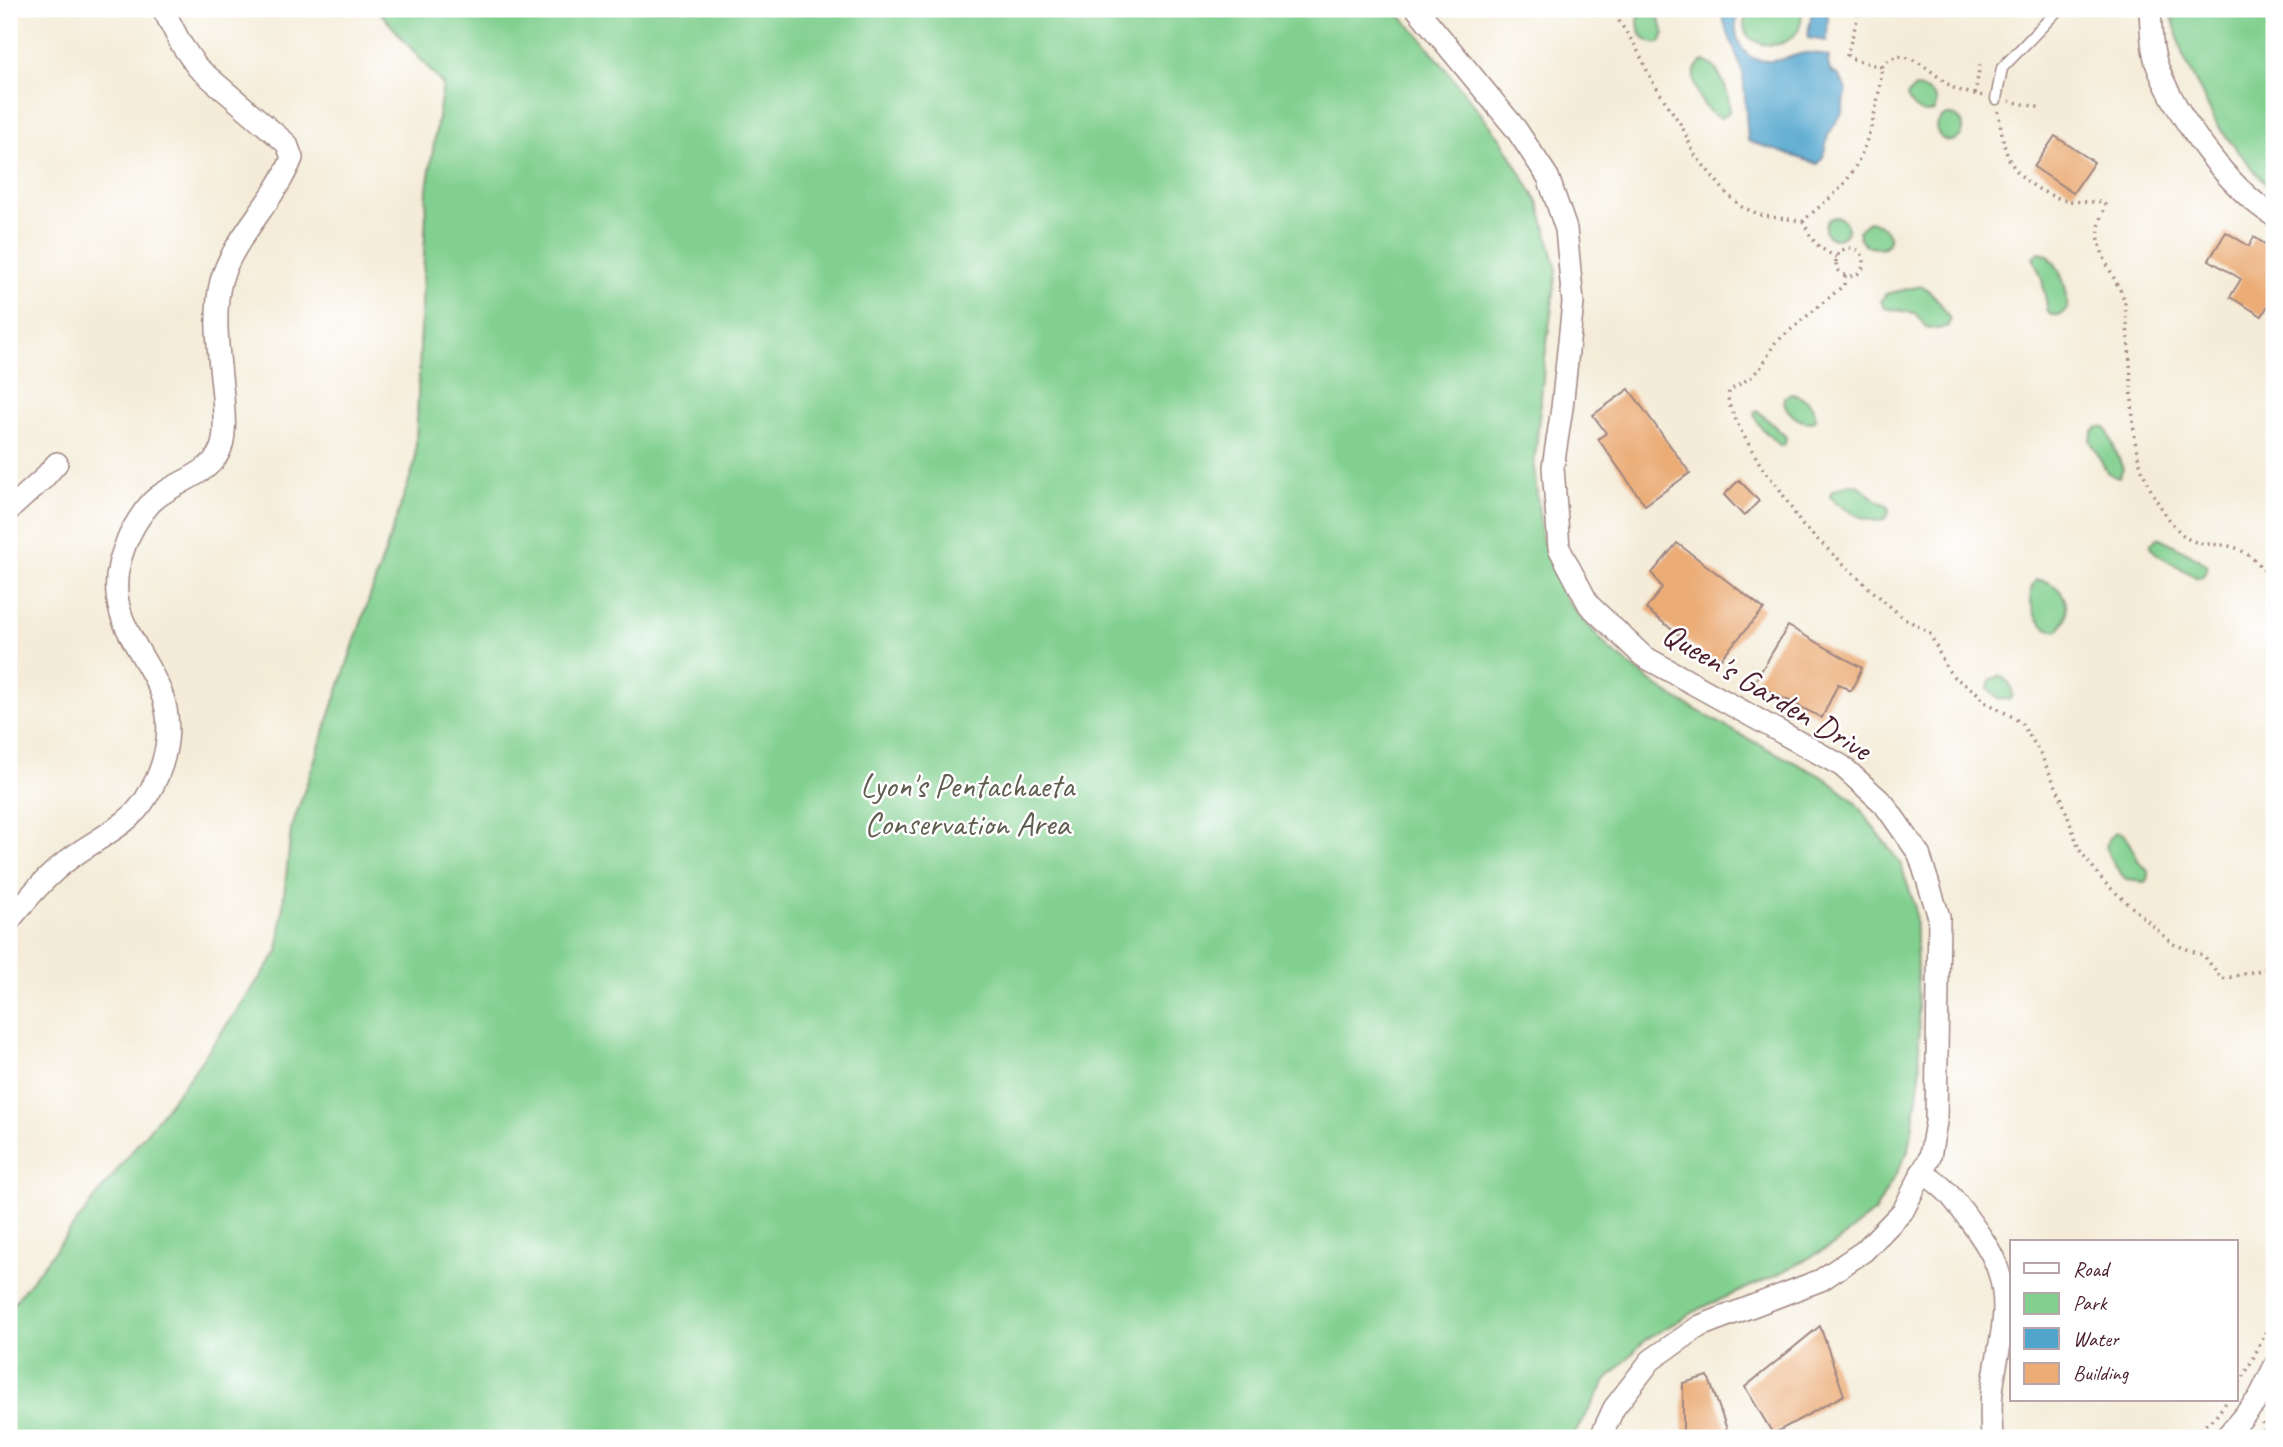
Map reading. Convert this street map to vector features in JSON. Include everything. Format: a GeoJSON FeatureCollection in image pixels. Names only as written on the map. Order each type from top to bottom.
{"type":"FeatureCollection","features":[{"type":"Feature","properties":{"kind":"street"},"geometry":{"type":"LineString","coordinates":[[9,921],[42,882],[69,859],[135,813],[146,799],[160,768],[168,737],[166,711],[160,692],[122,619],[116,593],[119,564],[134,527],[151,502],[211,463],[222,447],[225,423],[217,313],[221,282],[229,261],[285,175],[292,158],[287,144],[197,67],[181,44],[163,9]]}},
{"type":"Feature","properties":{"kind":"street","name":"Queen's Garden Drive"},"geometry":{"type":"LineString","coordinates":[[1417,9],[1516,129],[1548,177],[1566,229],[1573,303],[1553,467],[1559,548],[1590,604],[1643,656],[1842,766],[1884,804],[1919,854],[1939,917],[1936,1122],[1930,1157],[1903,1211],[1864,1251],[1821,1280],[1700,1326],[1651,1360],[1614,1408],[1600,1438]]}},
{"type":"Feature","properties":{"kind":"street"},"geometry":{"type":"LineString","coordinates":[[2150,9],[2157,66],[2181,112],[2218,164],[2240,189],[2274,216]]}},
{"type":"Feature","properties":{"kind":"street"},"geometry":{"type":"LineString","coordinates":[[9,510],[57,463]]}},
{"type":"Feature","properties":{"kind":"street"},"geometry":{"type":"LineString","coordinates":[[1922,1173],[1945,1188],[1987,1246],[1999,1273],[2005,1306],[1992,1387],[1992,1438]]}},
{"type":"Feature","properties":{"kind":"street"},"geometry":{"type":"LineString","coordinates":[[2225,1438],[2259,1398],[2274,1367]]}},
{"type":"Feature","properties":{"kind":"lane"},"geometry":{"type":"LineString","coordinates":[[1996,99],[2001,68],[2059,9]]}},
{"type":"Feature","properties":{"kind":"path"},"geometry":{"type":"LineString","coordinates":[[1611,9],[1636,47],[1652,81],[1682,125],[1695,155],[1727,194],[1742,207],[1763,216],[1803,221]]}},
{"type":"Feature","properties":{"kind":"path"},"geometry":{"type":"LineString","coordinates":[[1860,9],[1847,55],[1852,59],[1882,67]]}},
{"type":"Feature","properties":{"kind":"path"},"geometry":{"type":"LineString","coordinates":[[1803,221],[1846,181],[1865,148],[1881,83],[1882,67],[1894,57],[1904,57],[1921,63],[1954,88],[2042,108]]}},
{"type":"Feature","properties":{"kind":"path"},"geometry":{"type":"LineString","coordinates":[[1975,94],[1980,64]]}},
{"type":"Feature","properties":{"kind":"path"},"geometry":{"type":"LineString","coordinates":[[1996,99],[2006,152],[2010,163],[2020,174],[2040,189],[2068,201],[2103,202],[2105,205],[2099,226],[2099,244],[2121,288],[2130,349],[2134,426],[2142,471],[2152,491],[2184,536],[2201,543],[2237,549],[2254,560],[2274,582]]}},
{"type":"Feature","properties":{"kind":"path"},"geometry":{"type":"LineString","coordinates":[[1803,221],[1820,250],[1837,257]]}},
{"type":"Feature","properties":{"kind":"path"},"geometry":{"type":"LineString","coordinates":[[1851,248],[1859,251],[1864,258],[1861,271],[1854,276],[1845,276],[1836,266],[1837,257],[1842,250],[1851,248]]}},
{"type":"Feature","properties":{"kind":"path"},"geometry":{"type":"LineString","coordinates":[[1845,276],[1844,285],[1775,343],[1762,366],[1751,377],[1729,391],[1730,407],[1763,469],[1779,488],[1801,524],[1900,615],[1930,634],[1947,669],[1954,677],[1976,692],[1985,702],[2022,724],[2039,751],[2061,797],[2079,849],[2104,882],[2173,944],[2205,957],[2222,979],[2274,967]]}},
{"type":"Feature","properties":{"kind":"path"},"geometry":{"type":"LineString","coordinates":[[2238,1386],[2274,1318]]}},
{"type":"Feature","properties":{"kind":"path"},"geometry":{"type":"LineString","coordinates":[[2189,1438],[2216,1416],[2226,1402]]}},
{"type":"Feature","properties":{"kind":"green space","name":"Lyon's Pentachaeta Conservation Area"},"geometry":{"type":"Polygon","coordinates":[[[377,9],[1393,9],[1418,34],[1501,139],[1539,204],[1557,270],[1534,468],[1542,539],[1566,600],[1610,650],[1665,692],[1825,778],[1854,801],[1900,863],[1915,906],[1920,1076],[1909,1150],[1875,1211],[1835,1244],[1777,1275],[1701,1308],[1645,1340],[1606,1381],[1572,1438],[9,1438],[9,1309],[192,1074],[278,952],[291,830],[415,463],[427,189],[443,85],[377,9]]]}},
{"type":"Feature","properties":{"kind":"green space"},"geometry":{"type":"Polygon","coordinates":[[[1647,9],[1656,15],[1662,25],[1664,33],[1660,43],[1648,41],[1639,28],[1641,10],[1647,9]]]}},
{"type":"Feature","properties":{"kind":"green space"},"geometry":{"type":"Polygon","coordinates":[[[1750,9],[1776,12],[1801,9],[1800,26],[1792,37],[1781,43],[1768,45],[1756,41],[1747,34],[1744,23],[1750,9]]]}},
{"type":"Feature","properties":{"kind":"green space"},"geometry":{"type":"Polygon","coordinates":[[[2170,9],[2274,9],[2274,194],[2218,127],[2183,56],[2170,9]]]}},
{"type":"Feature","properties":{"kind":"green space"},"geometry":{"type":"Polygon","coordinates":[[[1704,61],[1715,69],[1726,90],[1729,112],[1721,118],[1714,115],[1701,101],[1694,82],[1697,66],[1704,61]]]}},
{"type":"Feature","properties":{"kind":"green space"},"geometry":{"type":"Polygon","coordinates":[[[1915,88],[1925,90],[1935,98],[1934,111],[1922,112],[1911,104],[1907,96],[1915,88]]]}},
{"type":"Feature","properties":{"kind":"green space"},"geometry":{"type":"Polygon","coordinates":[[[1950,115],[1959,119],[1963,128],[1959,137],[1950,141],[1941,137],[1937,128],[1941,119],[1950,115]]]}},
{"type":"Feature","properties":{"kind":"green space"},"geometry":{"type":"Polygon","coordinates":[[[1836,217],[1844,220],[1847,228],[1844,236],[1836,239],[1828,236],[1825,228],[1828,220],[1836,217]]]}},
{"type":"Feature","properties":{"kind":"green space"},"geometry":{"type":"Polygon","coordinates":[[[1869,221],[1880,225],[1887,233],[1890,240],[1884,247],[1870,247],[1861,240],[1858,231],[1869,221]]]}},
{"type":"Feature","properties":{"kind":"green space"},"geometry":{"type":"Polygon","coordinates":[[[2039,253],[2048,255],[2063,281],[2067,309],[2060,315],[2051,315],[2048,312],[2042,279],[2033,257],[2039,253]]]}},
{"type":"Feature","properties":{"kind":"green space"},"geometry":{"type":"Polygon","coordinates":[[[1921,286],[1942,306],[1950,320],[1948,326],[1938,329],[1926,327],[1915,313],[1885,308],[1881,301],[1886,294],[1921,286]]]}},
{"type":"Feature","properties":{"kind":"green space"},"geometry":{"type":"Polygon","coordinates":[[[1791,394],[1809,403],[1814,411],[1814,421],[1803,421],[1789,412],[1784,397],[1791,394]]]}},
{"type":"Feature","properties":{"kind":"green space"},"geometry":{"type":"Polygon","coordinates":[[[1757,410],[1786,437],[1785,444],[1778,444],[1760,425],[1754,412],[1757,410]]]}},
{"type":"Feature","properties":{"kind":"green space"},"geometry":{"type":"Polygon","coordinates":[[[2098,427],[2107,430],[2123,469],[2119,477],[2107,472],[2090,440],[2093,431],[2098,427]]]}},
{"type":"Feature","properties":{"kind":"green space"},"geometry":{"type":"Polygon","coordinates":[[[1849,484],[1859,486],[1888,506],[1889,513],[1884,520],[1869,520],[1830,497],[1832,491],[1849,484]]]}},
{"type":"Feature","properties":{"kind":"green space"},"geometry":{"type":"Polygon","coordinates":[[[2157,537],[2207,565],[2204,575],[2201,578],[2196,577],[2157,554],[2151,548],[2151,543],[2157,537]]]}},
{"type":"Feature","properties":{"kind":"green space"},"geometry":{"type":"Polygon","coordinates":[[[2036,580],[2053,585],[2064,598],[2066,614],[2059,630],[2044,626],[2034,612],[2031,595],[2036,580]]]}},
{"type":"Feature","properties":{"kind":"green space"},"geometry":{"type":"Polygon","coordinates":[[[1999,676],[2011,687],[2012,697],[2009,700],[1998,698],[1988,689],[1990,680],[1999,676]]]}},
{"type":"Feature","properties":{"kind":"green space"},"geometry":{"type":"Polygon","coordinates":[[[2118,832],[2125,835],[2139,862],[2149,871],[2145,882],[2126,880],[2108,855],[2107,842],[2118,832]]]}},
{"type":"Feature","properties":{"kind":"water"},"geometry":{"type":"Polygon","coordinates":[[[1719,9],[1739,9],[1737,36],[1744,51],[1751,57],[1770,61],[1811,53],[1829,57],[1830,71],[1838,75],[1847,90],[1842,113],[1828,135],[1823,157],[1818,164],[1748,141],[1743,73],[1719,9]]]}},
{"type":"Feature","properties":{"kind":"water"},"geometry":{"type":"Polygon","coordinates":[[[1811,9],[1828,9],[1827,41],[1809,38],[1811,9]]]}},
{"type":"Feature","properties":{"kind":"building"},"geometry":{"type":"Polygon","coordinates":[[[2055,136],[2094,162],[2073,193],[2034,167],[2055,136]]]}},
{"type":"Feature","properties":{"kind":"building"},"geometry":{"type":"Polygon","coordinates":[[[2226,232],[2249,246],[2254,237],[2274,250],[2274,295],[2262,316],[2230,297],[2241,279],[2209,260],[2226,232]]]}},
{"type":"Feature","properties":{"kind":"building"},"geometry":{"type":"Polygon","coordinates":[[[1629,389],[1690,473],[1645,505],[1598,439],[1606,433],[1593,415],[1629,389]]]}},
{"type":"Feature","properties":{"kind":"building"},"geometry":{"type":"Polygon","coordinates":[[[1739,480],[1759,501],[1744,516],[1724,495],[1739,480]]]}},
{"type":"Feature","properties":{"kind":"building"},"geometry":{"type":"Polygon","coordinates":[[[1677,543],[1764,609],[1716,664],[1646,609],[1662,588],[1652,573],[1677,543]]]}},
{"type":"Feature","properties":{"kind":"building"},"geometry":{"type":"Polygon","coordinates":[[[1788,626],[1862,668],[1851,691],[1838,684],[1822,718],[1754,683],[1788,626]]]}},
{"type":"Feature","properties":{"kind":"building"},"geometry":{"type":"Polygon","coordinates":[[[1820,1326],[1844,1395],[1773,1434],[1745,1387],[1820,1326]]]}},
{"type":"Feature","properties":{"kind":"building"},"geometry":{"type":"Polygon","coordinates":[[[1708,1376],[1730,1438],[1677,1438],[1683,1436],[1683,1383],[1708,1376]]]}}]}
